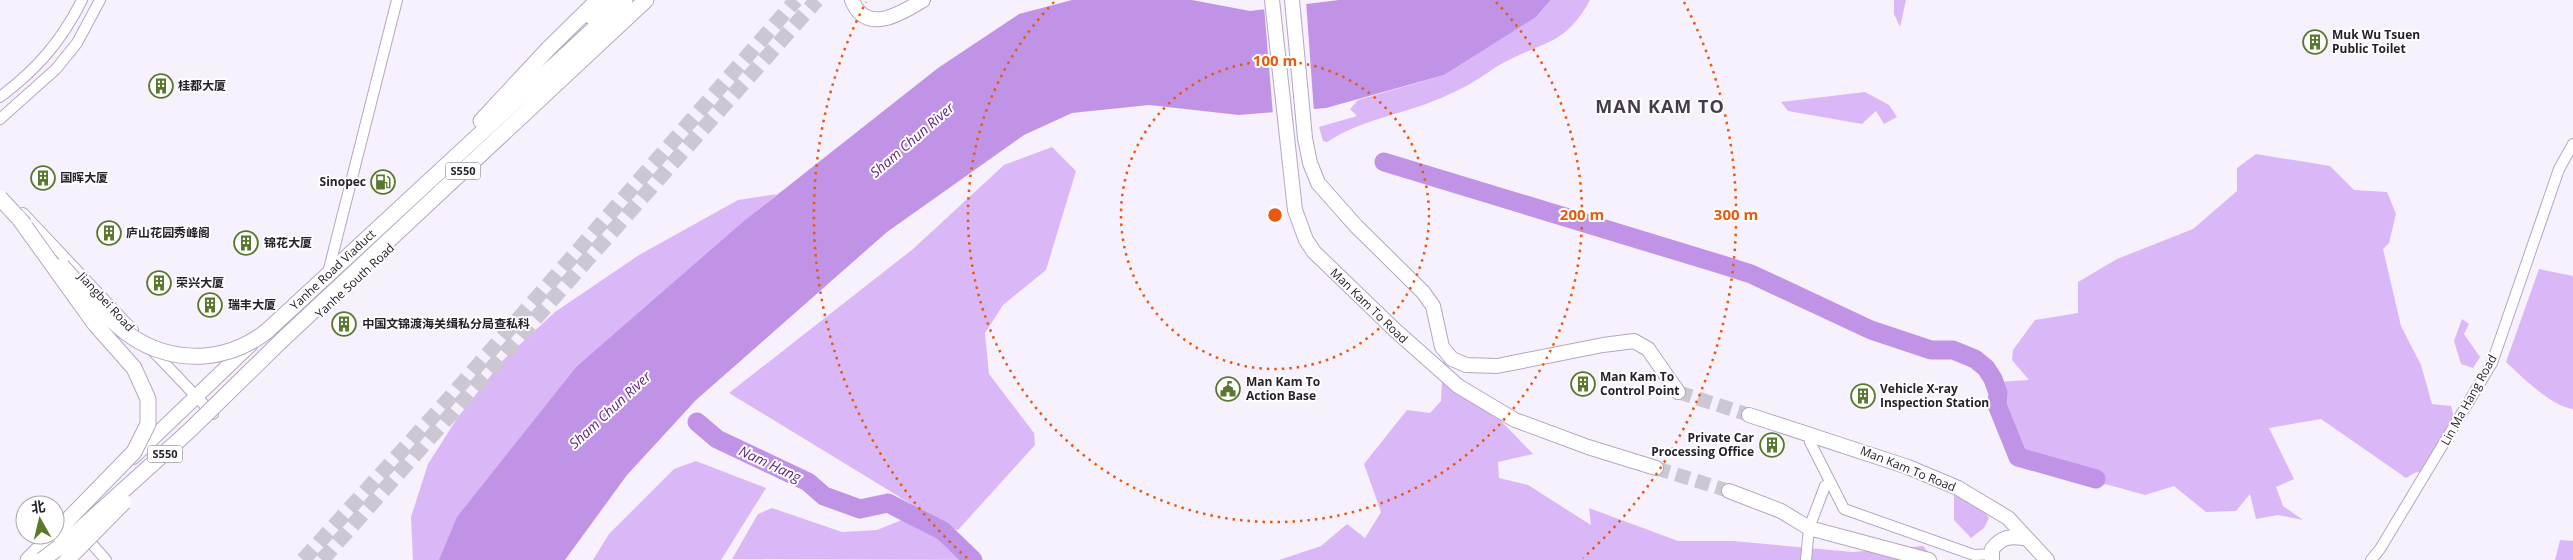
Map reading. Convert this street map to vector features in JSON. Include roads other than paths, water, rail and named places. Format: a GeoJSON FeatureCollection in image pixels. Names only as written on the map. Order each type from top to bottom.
{"type":"FeatureCollection","features":[{"type":"Feature","properties":{"kind":"highway"},"geometry":{"type":"LineString","coordinates":[[458,146],[549,48],[598,0]]}},
{"type":"Feature","properties":{"kind":"highway","name":"Yanhe Road Viaduct"},"geometry":{"type":"LineString","coordinates":[[0,198],[114,323],[144,346],[157,351],[182,356],[212,356],[239,349],[260,337],[275,324],[625,0]]}},
{"type":"Feature","properties":{"kind":"highway","name":"Yanhe Road Viaduct"},"geometry":{"type":"LineString","coordinates":[[42,560],[66,542],[190,431],[288,335],[646,0]]}},
{"type":"Feature","properties":{"kind":"highway"},"geometry":{"type":"LineString","coordinates":[[18,218],[84,310],[134,368],[148,399],[148,424],[137,447],[65,521]]}},
{"type":"Feature","properties":{"kind":"highway"},"geometry":{"type":"LineString","coordinates":[[67,560],[97,531],[190,431]]}},
{"type":"Feature","properties":{"kind":"highway"},"geometry":{"type":"LineString","coordinates":[[28,560],[42,545]]}},
{"type":"Feature","properties":{"kind":"main road"},"geometry":{"type":"LineString","coordinates":[[65,522],[608,0]]}},
{"type":"Feature","properties":{"kind":"main road","name":"Yanhe South Road"},"geometry":{"type":"LineString","coordinates":[[53,560],[213,414],[656,0]]}},
{"type":"Feature","properties":{"kind":"main road"},"geometry":{"type":"LineString","coordinates":[[852,0],[864,14],[880,20],[898,16],[923,0]]}},
{"type":"Feature","properties":{"kind":"main road","name":"Man Kam To Road"},"geometry":{"type":"LineString","coordinates":[[1272,0],[1295,210],[1306,240],[1328,267],[1436,370],[1458,386],[1514,420],[1588,448],[1656,468]]}},
{"type":"Feature","properties":{"kind":"main road"},"geometry":{"type":"LineString","coordinates":[[1292,0],[1304,138],[1310,163],[1318,183],[1356,226],[1423,292],[1433,306],[1442,347],[1452,359],[1466,365],[1497,366],[1603,345],[1634,341],[1648,349],[1678,392]]}},
{"type":"Feature","properties":{"kind":"main road","name":"Man Kam To Road"},"geometry":{"type":"LineString","coordinates":[[1750,415],[1899,464],[1958,488],[2008,518],[2024,538],[2047,560]]}},
{"type":"Feature","properties":{"kind":"main road"},"geometry":{"type":"LineString","coordinates":[[1729,491],[1781,511],[1809,528],[1928,560]]}},
{"type":"Feature","properties":{"kind":"main road"},"geometry":{"type":"LineString","coordinates":[[1992,557],[1992,549],[1999,541],[2010,536],[2024,538]]}},
{"type":"Feature","properties":{"kind":"main road"},"geometry":{"type":"LineString","coordinates":[[23,560],[40,545]]}},
{"type":"Feature","properties":{"kind":"street"},"geometry":{"type":"LineString","coordinates":[[0,97],[44,59],[64,34],[82,0]]}},
{"type":"Feature","properties":{"kind":"street"},"geometry":{"type":"LineString","coordinates":[[0,119],[56,69],[77,43],[100,0]]}},
{"type":"Feature","properties":{"kind":"street"},"geometry":{"type":"LineString","coordinates":[[329,269],[397,0]]}},
{"type":"Feature","properties":{"kind":"street","name":"Lin Ma Hang Road"},"geometry":{"type":"LineString","coordinates":[[2371,560],[2395,525],[2492,364],[2559,169],[2573,144]]}},
{"type":"Feature","properties":{"kind":"street","name":"Jiangbei Road"},"geometry":{"type":"LineString","coordinates":[[0,189],[213,414]]}},
{"type":"Feature","properties":{"kind":"street"},"geometry":{"type":"LineString","coordinates":[[1810,442],[1844,509],[1974,554],[1992,557]]}},
{"type":"Feature","properties":{"kind":"street"},"geometry":{"type":"LineString","coordinates":[[1806,560],[1809,528],[1825,486],[1831,484]]}},
{"type":"Feature","properties":{"kind":"street"},"geometry":{"type":"LineString","coordinates":[[82,534],[106,560]]}},
{"type":"Feature","properties":{"kind":"water","name":"Sham Chun River"},"geometry":{"type":"Polygon","coordinates":[[[1072,0],[1192,0],[1250,11],[1339,0],[1551,0],[1536,17],[1444,75],[1326,108],[1239,115],[1149,105],[1072,113],[1024,135],[887,232],[696,400],[627,475],[565,560],[439,560],[457,517],[577,366],[744,221],[938,68],[1019,14],[1072,0]]]}},
{"type":"Feature","properties":{"kind":"waterway"},"geometry":{"type":"LineString","coordinates":[[1384,162],[1751,274],[1871,330],[1931,350],[1953,350],[1975,359],[1986,368],[1993,379],[1998,393],[1997,405],[2018,457],[2096,479]]}},
{"type":"Feature","properties":{"kind":"waterway","name":"Nam Hang"},"geometry":{"type":"LineString","coordinates":[[697,422],[717,439],[808,482],[824,496],[860,509],[888,503],[943,531],[973,560]]}},
{"type":"Feature","properties":{"kind":"tunnel"},"geometry":{"type":"LineString","coordinates":[[303,560],[438,411],[796,0]]}},
{"type":"Feature","properties":{"kind":"tunnel"},"geometry":{"type":"LineString","coordinates":[[322,560],[817,0]]}},
{"type":"Feature","properties":{"kind":"tunnel"},"geometry":{"type":"LineString","coordinates":[[1678,392],[1749,415]]}},
{"type":"Feature","properties":{"kind":"tunnel"},"geometry":{"type":"LineString","coordinates":[[1656,468],[1729,491]]}},
{"type":"Feature","properties":{"kind":"place","name":"Muk Wu Tsuen Public Toilet"},"geometry":{"type":"Point","coordinates":[2315,42]}},
{"type":"Feature","properties":{"kind":"place","name":"桂都大厦"},"geometry":{"type":"Point","coordinates":[161,86]}},
{"type":"Feature","properties":{"kind":"place","name":"国晖大厦"},"geometry":{"type":"Point","coordinates":[43,178]}},
{"type":"Feature","properties":{"kind":"place","name":"Sinopec"},"geometry":{"type":"Point","coordinates":[383,182]}},
{"type":"Feature","properties":{"kind":"place","name":"庐山花园秀峰阁"},"geometry":{"type":"Point","coordinates":[109,233]}},
{"type":"Feature","properties":{"kind":"place","name":"锦花大厦"},"geometry":{"type":"Point","coordinates":[246,243]}},
{"type":"Feature","properties":{"kind":"place","name":"荣兴大厦"},"geometry":{"type":"Point","coordinates":[159,283]}},
{"type":"Feature","properties":{"kind":"place","name":"瑞丰大厦"},"geometry":{"type":"Point","coordinates":[210,305]}},
{"type":"Feature","properties":{"kind":"place","name":"中国文锦渡海关缉私分局查私科"},"geometry":{"type":"Point","coordinates":[344,324]}},
{"type":"Feature","properties":{"kind":"place","name":"Man Kam To Control Point"},"geometry":{"type":"Point","coordinates":[1583,384]}},
{"type":"Feature","properties":{"kind":"place","name":"Man Kam To Action Base"},"geometry":{"type":"Point","coordinates":[1228,389]}},
{"type":"Feature","properties":{"kind":"place","name":"Vehicle X-ray Inspection Station"},"geometry":{"type":"Point","coordinates":[1863,396]}},
{"type":"Feature","properties":{"kind":"place","name":"Private Car Processing Office"},"geometry":{"type":"Point","coordinates":[1772,445]}},
{"type":"Feature","properties":{"kind":"district","name":"MAN KAM TO"},"geometry":{"type":"Point","coordinates":[1660,107]}}]}
